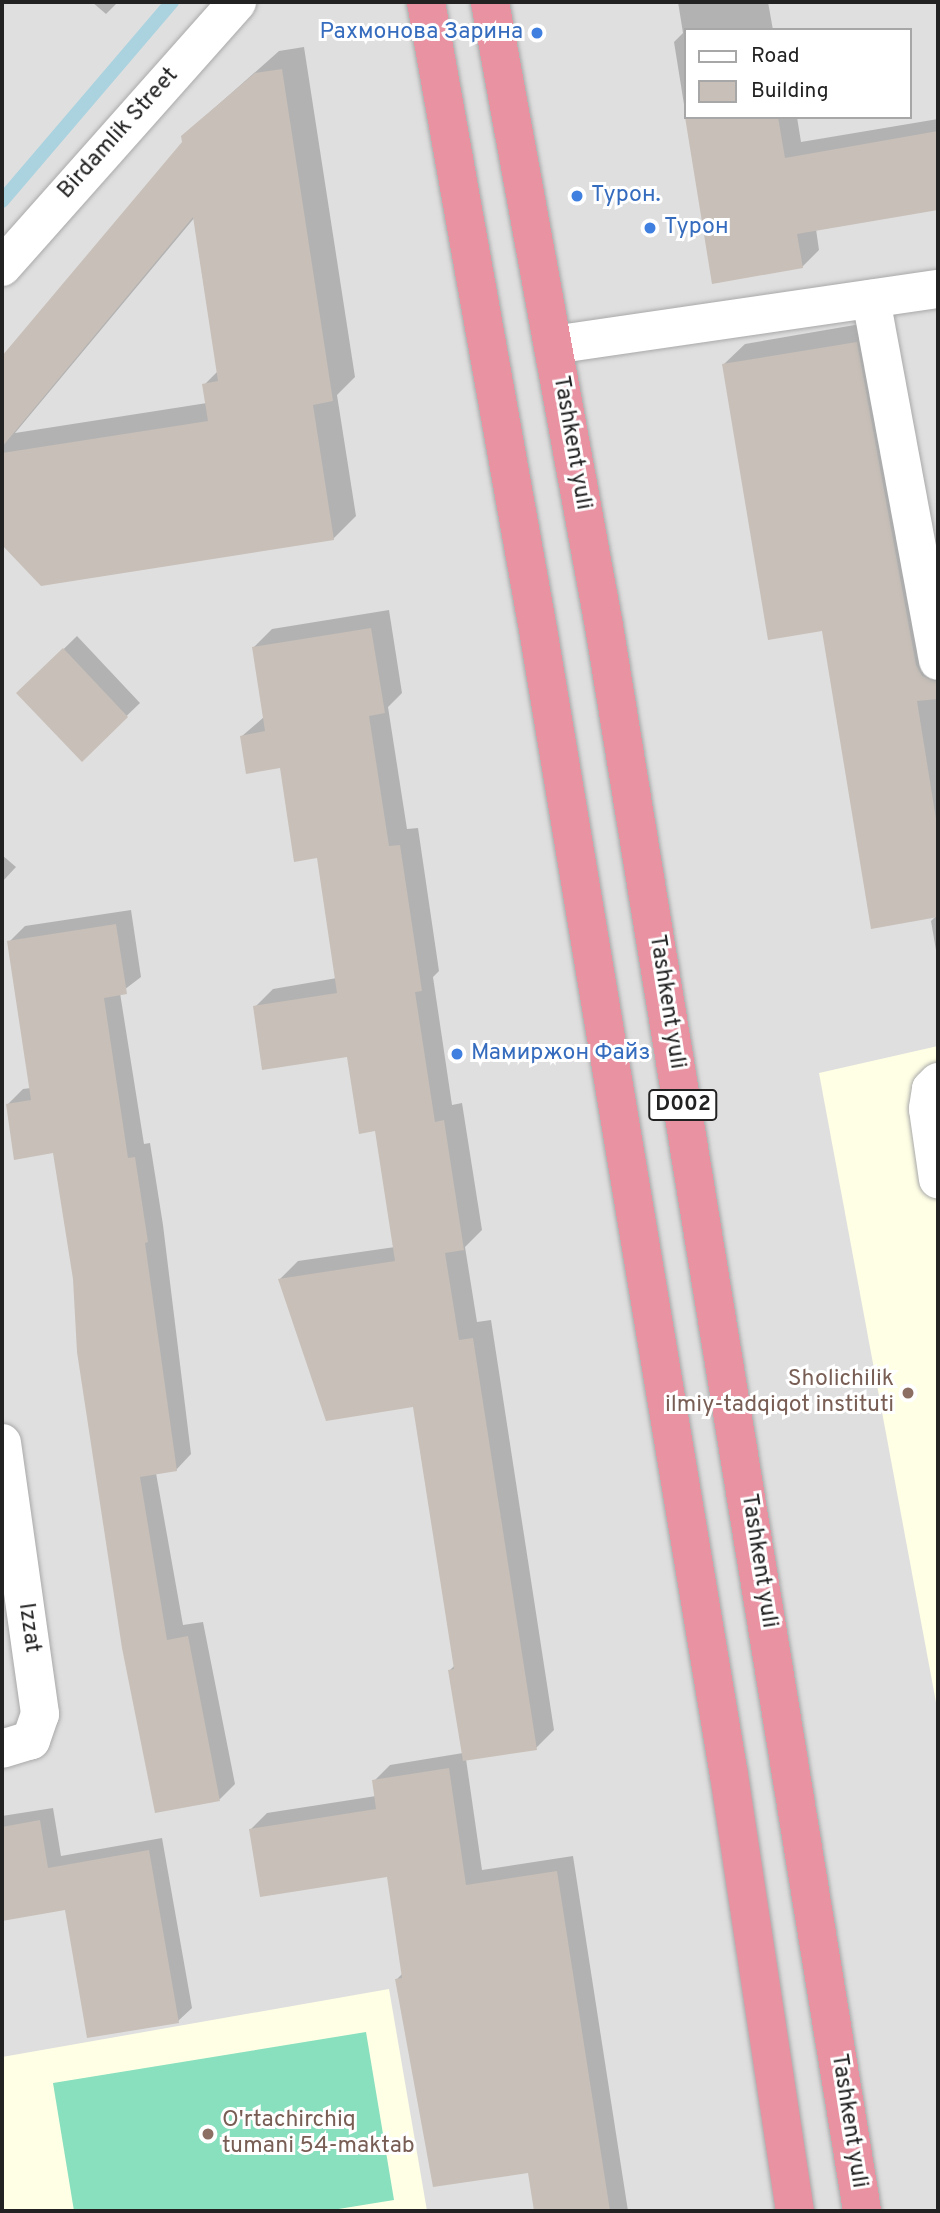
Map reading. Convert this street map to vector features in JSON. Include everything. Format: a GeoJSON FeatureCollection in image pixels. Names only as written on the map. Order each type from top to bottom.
{"type":"FeatureCollection","features":[{"type":"Feature","properties":{"kind":"highway","name":"D002"},"geometry":{"type":"LineString","coordinates":[[426,2],[541,648],[727,1761],[795,2211]]}},
{"type":"Feature","properties":{"kind":"highway","name":"Tashkent yuli"},"geometry":{"type":"LineString","coordinates":[[490,2],[620,721],[862,2211]]}},
{"type":"Feature","properties":{"kind":"street","name":"Birdamlik Street"},"geometry":{"type":"LineString","coordinates":[[2,267],[237,2]]}},
{"type":"Feature","properties":{"kind":"street"},"geometry":{"type":"LineString","coordinates":[[553,345],[938,289]]}},
{"type":"Feature","properties":{"kind":"street"},"geometry":{"type":"LineString","coordinates":[[871,299],[938,661]]}},
{"type":"Feature","properties":{"kind":"street"},"geometry":{"type":"LineString","coordinates":[[938,1082],[931,1089],[928,1108],[938,1179]]}},
{"type":"Feature","properties":{"kind":"street","name":"Izzat"},"geometry":{"type":"LineString","coordinates":[[2,1443],[40,1714],[31,1740],[2,1749]]}},
{"type":"Feature","properties":{"kind":"shaded area"},"geometry":{"type":"Polygon","coordinates":[[[2,2],[938,2],[938,2211],[2,2211],[2,2]]]}},
{"type":"Feature","properties":{"kind":"shaded area","name":"Sholichilik ilmiy-tadqiqot instituti"},"geometry":{"type":"Polygon","coordinates":[[[938,1046],[938,1713],[819,1073],[938,1046]]]}},
{"type":"Feature","properties":{"kind":"shaded area","name":"O'rtachirchiq tumani 54-maktab"},"geometry":{"type":"Polygon","coordinates":[[[389,1989],[427,2211],[2,2211],[2,2057],[389,1989]]]}},
{"type":"Feature","properties":{"kind":"green space","name":"O'rtachirchiq tumani 54-maktab"},"geometry":{"type":"Polygon","coordinates":[[[366,2032],[394,2200],[326,2211],[74,2211],[53,2083],[366,2032]]]}},
{"type":"Feature","properties":{"kind":"building"},"geometry":{"type":"Polygon","coordinates":[[[282,69],[333,401],[313,405],[334,540],[41,586],[2,545],[2,453],[208,421],[202,384],[218,381],[193,217],[2,447],[2,356],[182,142],[181,136],[255,73],[282,69]]]}},
{"type":"Feature","properties":{"kind":"building"},"geometry":{"type":"Polygon","coordinates":[[[685,119],[778,119],[785,158],[938,131],[938,210],[797,234],[803,268],[712,284],[685,119]]]}},
{"type":"Feature","properties":{"kind":"building"},"geometry":{"type":"Polygon","coordinates":[[[857,342],[916,665],[922,676],[938,682],[938,699],[917,701],[938,831],[938,917],[871,929],[822,631],[768,640],[722,364],[857,342]]]}},
{"type":"Feature","properties":{"kind":"building"},"geometry":{"type":"Polygon","coordinates":[[[371,628],[385,713],[369,716],[389,846],[400,845],[422,991],[415,992],[435,1122],[444,1120],[464,1250],[445,1253],[459,1340],[473,1338],[537,1750],[463,1761],[448,1670],[454,1669],[413,1407],[326,1421],[278,1279],[395,1261],[375,1131],[359,1134],[347,1057],[262,1070],[253,1006],[337,993],[317,858],[294,862],[280,768],[246,774],[240,736],[265,731],[252,647],[371,628]]]}},
{"type":"Feature","properties":{"kind":"building"},"geometry":{"type":"Polygon","coordinates":[[[63,648],[128,717],[82,762],[16,693],[63,648]]]}},
{"type":"Feature","properties":{"kind":"building"},"geometry":{"type":"Polygon","coordinates":[[[116,924],[127,994],[104,998],[128,1158],[135,1157],[177,1471],[140,1477],[167,1640],[188,1636],[220,1801],[155,1813],[122,1648],[77,1352],[73,1279],[53,1153],[14,1160],[6,1104],[31,1100],[7,941],[116,924]]]}},
{"type":"Feature","properties":{"kind":"building"},"geometry":{"type":"Polygon","coordinates":[[[449,1768],[466,1885],[557,1871],[610,2211],[534,2211],[528,2173],[433,2187],[395,1979],[402,1978],[387,1877],[260,1897],[249,1829],[376,1809],[372,1780],[449,1768]]]}},
{"type":"Feature","properties":{"kind":"building"},"geometry":{"type":"Polygon","coordinates":[[[40,1820],[48,1868],[149,1850],[179,2023],[87,2038],[65,1910],[2,1921],[2,1827],[40,1820]]]}},
{"type":"Feature","properties":{"kind":"waterway"},"geometry":{"type":"LineString","coordinates":[[2,201],[172,2]]}},
{"type":"Feature","properties":{"kind":"place","name":"Рахмонова Зарина"},"geometry":{"type":"Point","coordinates":[537,33]}},
{"type":"Feature","properties":{"kind":"place","name":"Турон."},"geometry":{"type":"Point","coordinates":[577,196]}},
{"type":"Feature","properties":{"kind":"place","name":"Турон"},"geometry":{"type":"Point","coordinates":[650,228]}},
{"type":"Feature","properties":{"kind":"place","name":"Мамиржон Файз"},"geometry":{"type":"Point","coordinates":[457,1054]}},
{"type":"Feature","properties":{"kind":"place","name":"Sholichilik ilmiy-tadqiqot instituti"},"geometry":{"type":"Point","coordinates":[908,1393]}},
{"type":"Feature","properties":{"kind":"place","name":"O'rtachirchiq tumani 54-maktab"},"geometry":{"type":"Point","coordinates":[208,2134]}}]}
